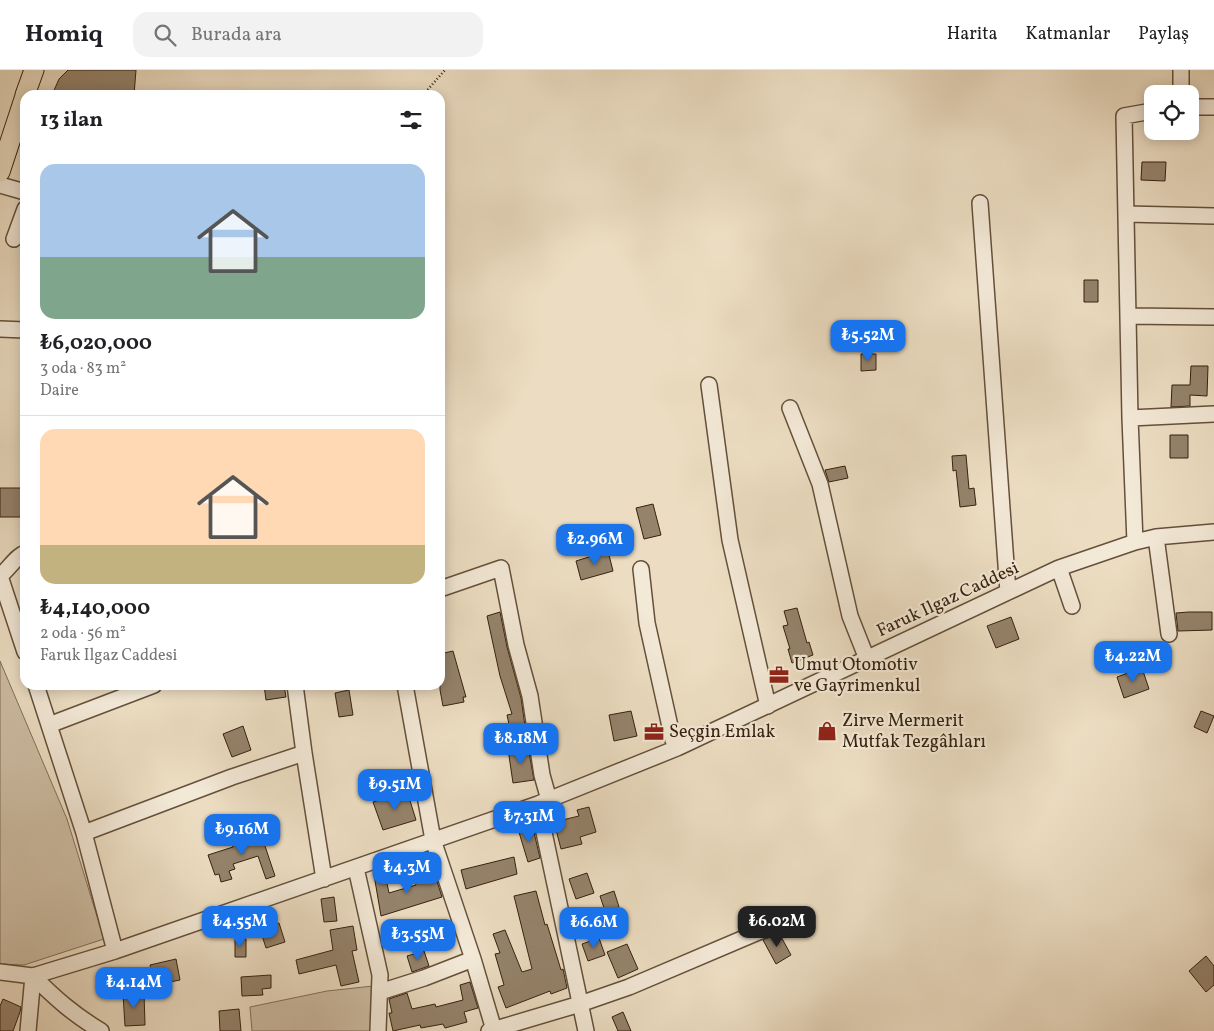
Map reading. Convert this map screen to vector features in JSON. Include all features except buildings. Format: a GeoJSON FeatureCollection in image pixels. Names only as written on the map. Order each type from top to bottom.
{"type":"FeatureCollection","features":[{"type":"Feature","properties":{"kind":"main road"},"geometry":{"type":"LineString","coordinates":[[27,90],[34,70]]}},
{"type":"Feature","properties":{"kind":"main road"},"geometry":{"type":"LineString","coordinates":[[0,172],[20,111]]}},
{"type":"Feature","properties":{"kind":"street"},"geometry":{"type":"LineString","coordinates":[[1180,85],[1181,70]]}},
{"type":"Feature","properties":{"kind":"street"},"geometry":{"type":"LineString","coordinates":[[1199,107],[1214,107]]}},
{"type":"Feature","properties":{"kind":"street"},"geometry":{"type":"LineString","coordinates":[[1134,542],[1124,116],[1144,112]]}},
{"type":"Feature","properties":{"kind":"street"},"geometry":{"type":"LineString","coordinates":[[0,185],[20,191]]}},
{"type":"Feature","properties":{"kind":"street"},"geometry":{"type":"LineString","coordinates":[[980,203],[1008,592]]}},
{"type":"Feature","properties":{"kind":"street"},"geometry":{"type":"LineString","coordinates":[[1126,214],[1214,216]]}},
{"type":"Feature","properties":{"kind":"street"},"geometry":{"type":"LineString","coordinates":[[14,239],[20,223]]}},
{"type":"Feature","properties":{"kind":"street"},"geometry":{"type":"LineString","coordinates":[[1128,316],[1214,317]]}},
{"type":"Feature","properties":{"kind":"street"},"geometry":{"type":"LineString","coordinates":[[0,330],[20,330]]}},
{"type":"Feature","properties":{"kind":"street"},"geometry":{"type":"LineString","coordinates":[[709,385],[730,540],[768,706]]}},
{"type":"Feature","properties":{"kind":"street"},"geometry":{"type":"LineString","coordinates":[[790,408],[820,484],[850,616],[867,659]]}},
{"type":"Feature","properties":{"kind":"street"},"geometry":{"type":"LineString","coordinates":[[1130,418],[1214,414]]}},
{"type":"Feature","properties":{"kind":"street","name":"Faruk Ilgaz Caddesi"},"geometry":{"type":"LineString","coordinates":[[0,972],[33,976],[115,951],[324,880],[543,802],[677,748],[1059,568],[1134,542],[1156,537],[1214,532]]}},
{"type":"Feature","properties":{"kind":"street"},"geometry":{"type":"LineString","coordinates":[[1156,537],[1169,634]]}},
{"type":"Feature","properties":{"kind":"street"},"geometry":{"type":"LineString","coordinates":[[20,556],[16,558],[12,566],[0,576],[20,637]]}},
{"type":"Feature","properties":{"kind":"street"},"geometry":{"type":"LineString","coordinates":[[445,587],[501,568],[516,645],[530,696],[542,775],[543,802],[586,1031]]}},
{"type":"Feature","properties":{"kind":"street"},"geometry":{"type":"LineString","coordinates":[[1059,568],[1072,606]]}},
{"type":"Feature","properties":{"kind":"street"},"geometry":{"type":"LineString","coordinates":[[641,569],[647,623],[673,740],[677,748]]}},
{"type":"Feature","properties":{"kind":"street"},"geometry":{"type":"LineString","coordinates":[[38,690],[84,833],[115,951]]}},
{"type":"Feature","properties":{"kind":"street"},"geometry":{"type":"LineString","coordinates":[[49,725],[141,690]]}},
{"type":"Feature","properties":{"kind":"street"},"geometry":{"type":"LineString","coordinates":[[296,690],[324,880]]}},
{"type":"Feature","properties":{"kind":"street"},"geometry":{"type":"LineString","coordinates":[[406,690],[433,840],[473,959],[492,1030],[580,1004],[629,987],[782,922]]}},
{"type":"Feature","properties":{"kind":"street"},"geometry":{"type":"LineString","coordinates":[[84,833],[232,777],[304,753]]}},
{"type":"Feature","properties":{"kind":"street"},"geometry":{"type":"LineString","coordinates":[[356,868],[380,975],[378,1031]]}},
{"type":"Feature","properties":{"kind":"street"},"geometry":{"type":"LineString","coordinates":[[380,992],[424,978],[473,959]]}},
{"type":"Feature","properties":{"kind":"street"},"geometry":{"type":"LineString","coordinates":[[28,1031],[33,976]]}},
{"type":"Feature","properties":{"kind":"street"},"geometry":{"type":"LineString","coordinates":[[33,976],[75,1015],[101,1031]]}},
{"type":"Feature","properties":{"kind":"path"},"geometry":{"type":"LineString","coordinates":[[428,90],[446,70]]}},
{"type":"Feature","properties":{"kind":"shaded area"},"geometry":{"type":"Polygon","coordinates":[[[0,661],[67,819],[104,939],[24,965],[0,964],[0,661]]]}},
{"type":"Feature","properties":{"kind":"shaded area"},"geometry":{"type":"Polygon","coordinates":[[[373,986],[371,1031],[252,1031],[250,1007],[327,991],[373,986]]]}},
{"type":"Feature","properties":{"kind":"place","name":"Umut Otomotiv ve Gayrimenkul"},"geometry":{"type":"Point","coordinates":[779,675]}},
{"type":"Feature","properties":{"kind":"place","name":"Zirve Mermerit Mutfak Tezgâhları"},"geometry":{"type":"Point","coordinates":[827,731]}},
{"type":"Feature","properties":{"kind":"place","name":"Seçgin Emlak"},"geometry":{"type":"Point","coordinates":[654,732]}}]}
